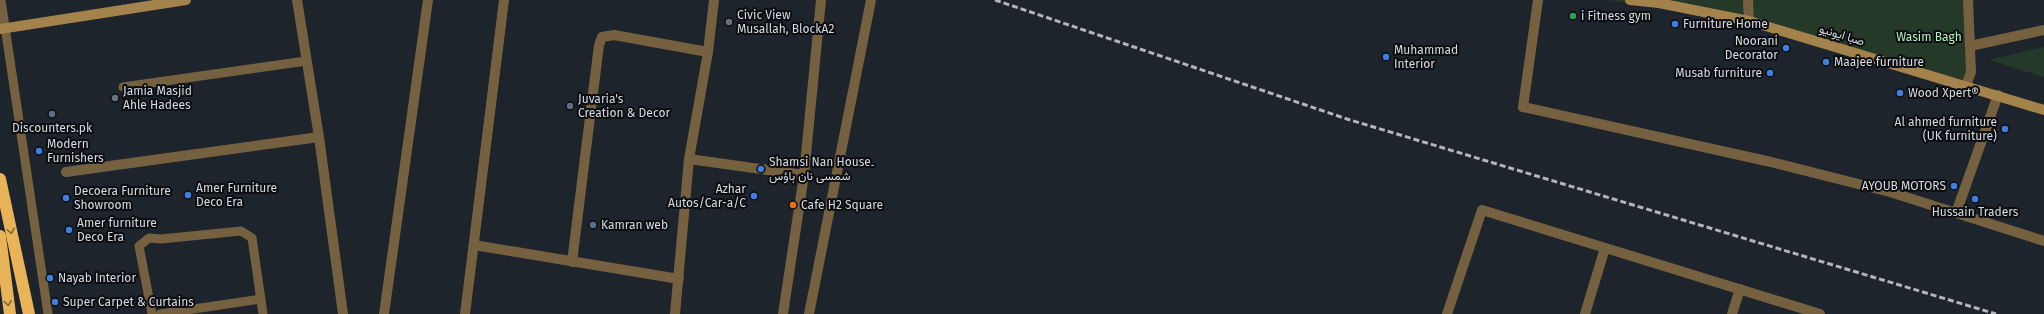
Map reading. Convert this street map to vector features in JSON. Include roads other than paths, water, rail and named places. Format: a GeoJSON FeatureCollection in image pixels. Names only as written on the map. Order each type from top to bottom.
{"type":"FeatureCollection","features":[{"type":"Feature","properties":{"kind":"highway"},"geometry":{"type":"LineString","coordinates":[[0,179],[29,314]]}},
{"type":"Feature","properties":{"kind":"highway"},"geometry":{"type":"LineString","coordinates":[[0,236],[10,314]]}},
{"type":"Feature","properties":{"kind":"main road"},"geometry":{"type":"LineString","coordinates":[[2,28],[186,0]]}},
{"type":"Feature","properties":{"kind":"main road","name":"صبا ایونیو"},"geometry":{"type":"LineString","coordinates":[[1630,0],[1659,2],[1749,22],[1998,95],[2044,110]]}},
{"type":"Feature","properties":{"kind":"street"},"geometry":{"type":"LineString","coordinates":[[297,0],[343,314]]}},
{"type":"Feature","properties":{"kind":"street"},"geometry":{"type":"LineString","coordinates":[[384,314],[428,0]]}},
{"type":"Feature","properties":{"kind":"street"},"geometry":{"type":"LineString","coordinates":[[465,314],[504,0]]}},
{"type":"Feature","properties":{"kind":"street"},"geometry":{"type":"LineString","coordinates":[[675,314],[689,159],[708,52],[714,0]]}},
{"type":"Feature","properties":{"kind":"street"},"geometry":{"type":"LineString","coordinates":[[783,314],[804,175],[821,0]]}},
{"type":"Feature","properties":{"kind":"street"},"geometry":{"type":"LineString","coordinates":[[809,314],[871,0]]}},
{"type":"Feature","properties":{"kind":"street"},"geometry":{"type":"LineString","coordinates":[[1538,0],[1523,107],[1771,162],[1890,192],[2044,241]]}},
{"type":"Feature","properties":{"kind":"street"},"geometry":{"type":"LineString","coordinates":[[1748,0],[1749,22]]}},
{"type":"Feature","properties":{"kind":"street"},"geometry":{"type":"LineString","coordinates":[[1966,86],[1971,72],[1968,0]]}},
{"type":"Feature","properties":{"kind":"street"},"geometry":{"type":"LineString","coordinates":[[1970,46],[2044,30]]}},
{"type":"Feature","properties":{"kind":"street"},"geometry":{"type":"LineString","coordinates":[[572,262],[599,46],[602,37],[614,35],[708,52]]}},
{"type":"Feature","properties":{"kind":"street"},"geometry":{"type":"LineString","coordinates":[[1956,213],[1998,95]]}},
{"type":"Feature","properties":{"kind":"street"},"geometry":{"type":"LineString","coordinates":[[66,172],[318,137]]}},
{"type":"Feature","properties":{"kind":"street"},"geometry":{"type":"LineString","coordinates":[[689,159],[804,175]]}},
{"type":"Feature","properties":{"kind":"street"},"geometry":{"type":"LineString","coordinates":[[1447,314],[1482,210],[1820,314]]}},
{"type":"Feature","properties":{"kind":"street"},"geometry":{"type":"LineString","coordinates":[[474,245],[679,279]]}},
{"type":"Feature","properties":{"kind":"street"},"geometry":{"type":"LineString","coordinates":[[1585,314],[1605,248]]}},
{"type":"Feature","properties":{"kind":"street"},"geometry":{"type":"LineString","coordinates":[[1732,314],[1740,289]]}},
{"type":"Feature","properties":{"kind":"lane"},"geometry":{"type":"LineString","coordinates":[[1,0],[2,28],[48,314]]}},
{"type":"Feature","properties":{"kind":"lane"},"geometry":{"type":"LineString","coordinates":[[123,87],[306,61]]}},
{"type":"Feature","properties":{"kind":"lane"},"geometry":{"type":"LineString","coordinates":[[152,314],[139,246],[149,238],[160,239],[241,231],[252,238],[263,314]]}},
{"type":"Feature","properties":{"kind":"lane"},"geometry":{"type":"LineString","coordinates":[[160,314],[261,300]]}},
{"type":"Feature","properties":{"kind":"railway"},"geometry":{"type":"LineString","coordinates":[[995,0],[1347,119],[1996,314]]}},
{"type":"Feature","properties":{"kind":"place","name":"i Fitness gym"},"geometry":{"type":"Point","coordinates":[1573,16]}},
{"type":"Feature","properties":{"kind":"place","name":"Civic View Musallah, BlockA2"},"geometry":{"type":"Point","coordinates":[729,22]}},
{"type":"Feature","properties":{"kind":"place","name":"Furniture Home"},"geometry":{"type":"Point","coordinates":[1675,24]}},
{"type":"Feature","properties":{"kind":"place","name":"Noorani Decorator"},"geometry":{"type":"Point","coordinates":[1786,48]}},
{"type":"Feature","properties":{"kind":"place","name":"Muhammad Interior"},"geometry":{"type":"Point","coordinates":[1386,57]}},
{"type":"Feature","properties":{"kind":"place","name":"Maajee furniture"},"geometry":{"type":"Point","coordinates":[1826,62]}},
{"type":"Feature","properties":{"kind":"place","name":"Musab furniture"},"geometry":{"type":"Point","coordinates":[1770,73]}},
{"type":"Feature","properties":{"kind":"place","name":"Wood Xpert®"},"geometry":{"type":"Point","coordinates":[1900,93]}},
{"type":"Feature","properties":{"kind":"place","name":"Jamia Masjid Ahle Hadees"},"geometry":{"type":"Point","coordinates":[115,98]}},
{"type":"Feature","properties":{"kind":"place","name":"Juvaria's Creation & Decor"},"geometry":{"type":"Point","coordinates":[570,106]}},
{"type":"Feature","properties":{"kind":"place","name":"Discounters.pk"},"geometry":{"type":"Point","coordinates":[52,114]}},
{"type":"Feature","properties":{"kind":"place","name":"Al ahmed furniture (UK furniture)"},"geometry":{"type":"Point","coordinates":[2005,129]}},
{"type":"Feature","properties":{"kind":"place","name":"Modern Furnishers"},"geometry":{"type":"Point","coordinates":[39,151]}},
{"type":"Feature","properties":{"kind":"place","name":"Shamsi Nan House۔ شمسی نان ہاؤس"},"geometry":{"type":"Point","coordinates":[761,169]}},
{"type":"Feature","properties":{"kind":"place","name":"AYOUB MOTORS"},"geometry":{"type":"Point","coordinates":[1954,186]}},
{"type":"Feature","properties":{"kind":"place","name":"Amer Furniture Deco Era"},"geometry":{"type":"Point","coordinates":[188,195]}},
{"type":"Feature","properties":{"kind":"place","name":"Azhar Autos/Car-a/C"},"geometry":{"type":"Point","coordinates":[754,196]}},
{"type":"Feature","properties":{"kind":"place","name":"Decoera Furniture Showroom"},"geometry":{"type":"Point","coordinates":[66,198]}},
{"type":"Feature","properties":{"kind":"place","name":"Hussain Traders"},"geometry":{"type":"Point","coordinates":[1975,199]}},
{"type":"Feature","properties":{"kind":"place","name":"Cafe H2 Square"},"geometry":{"type":"Point","coordinates":[793,205]}},
{"type":"Feature","properties":{"kind":"place","name":"Kamran web"},"geometry":{"type":"Point","coordinates":[593,225]}},
{"type":"Feature","properties":{"kind":"place","name":"Amer furniture Deco Era"},"geometry":{"type":"Point","coordinates":[69,230]}},
{"type":"Feature","properties":{"kind":"place","name":"Nayab Interior"},"geometry":{"type":"Point","coordinates":[50,278]}},
{"type":"Feature","properties":{"kind":"place","name":"Super Carpet & Curtains"},"geometry":{"type":"Point","coordinates":[55,302]}},
{"type":"Feature","properties":{"kind":"park label","name":"Wasim Bagh"},"geometry":{"type":"Point","coordinates":[1929,37]}}]}
